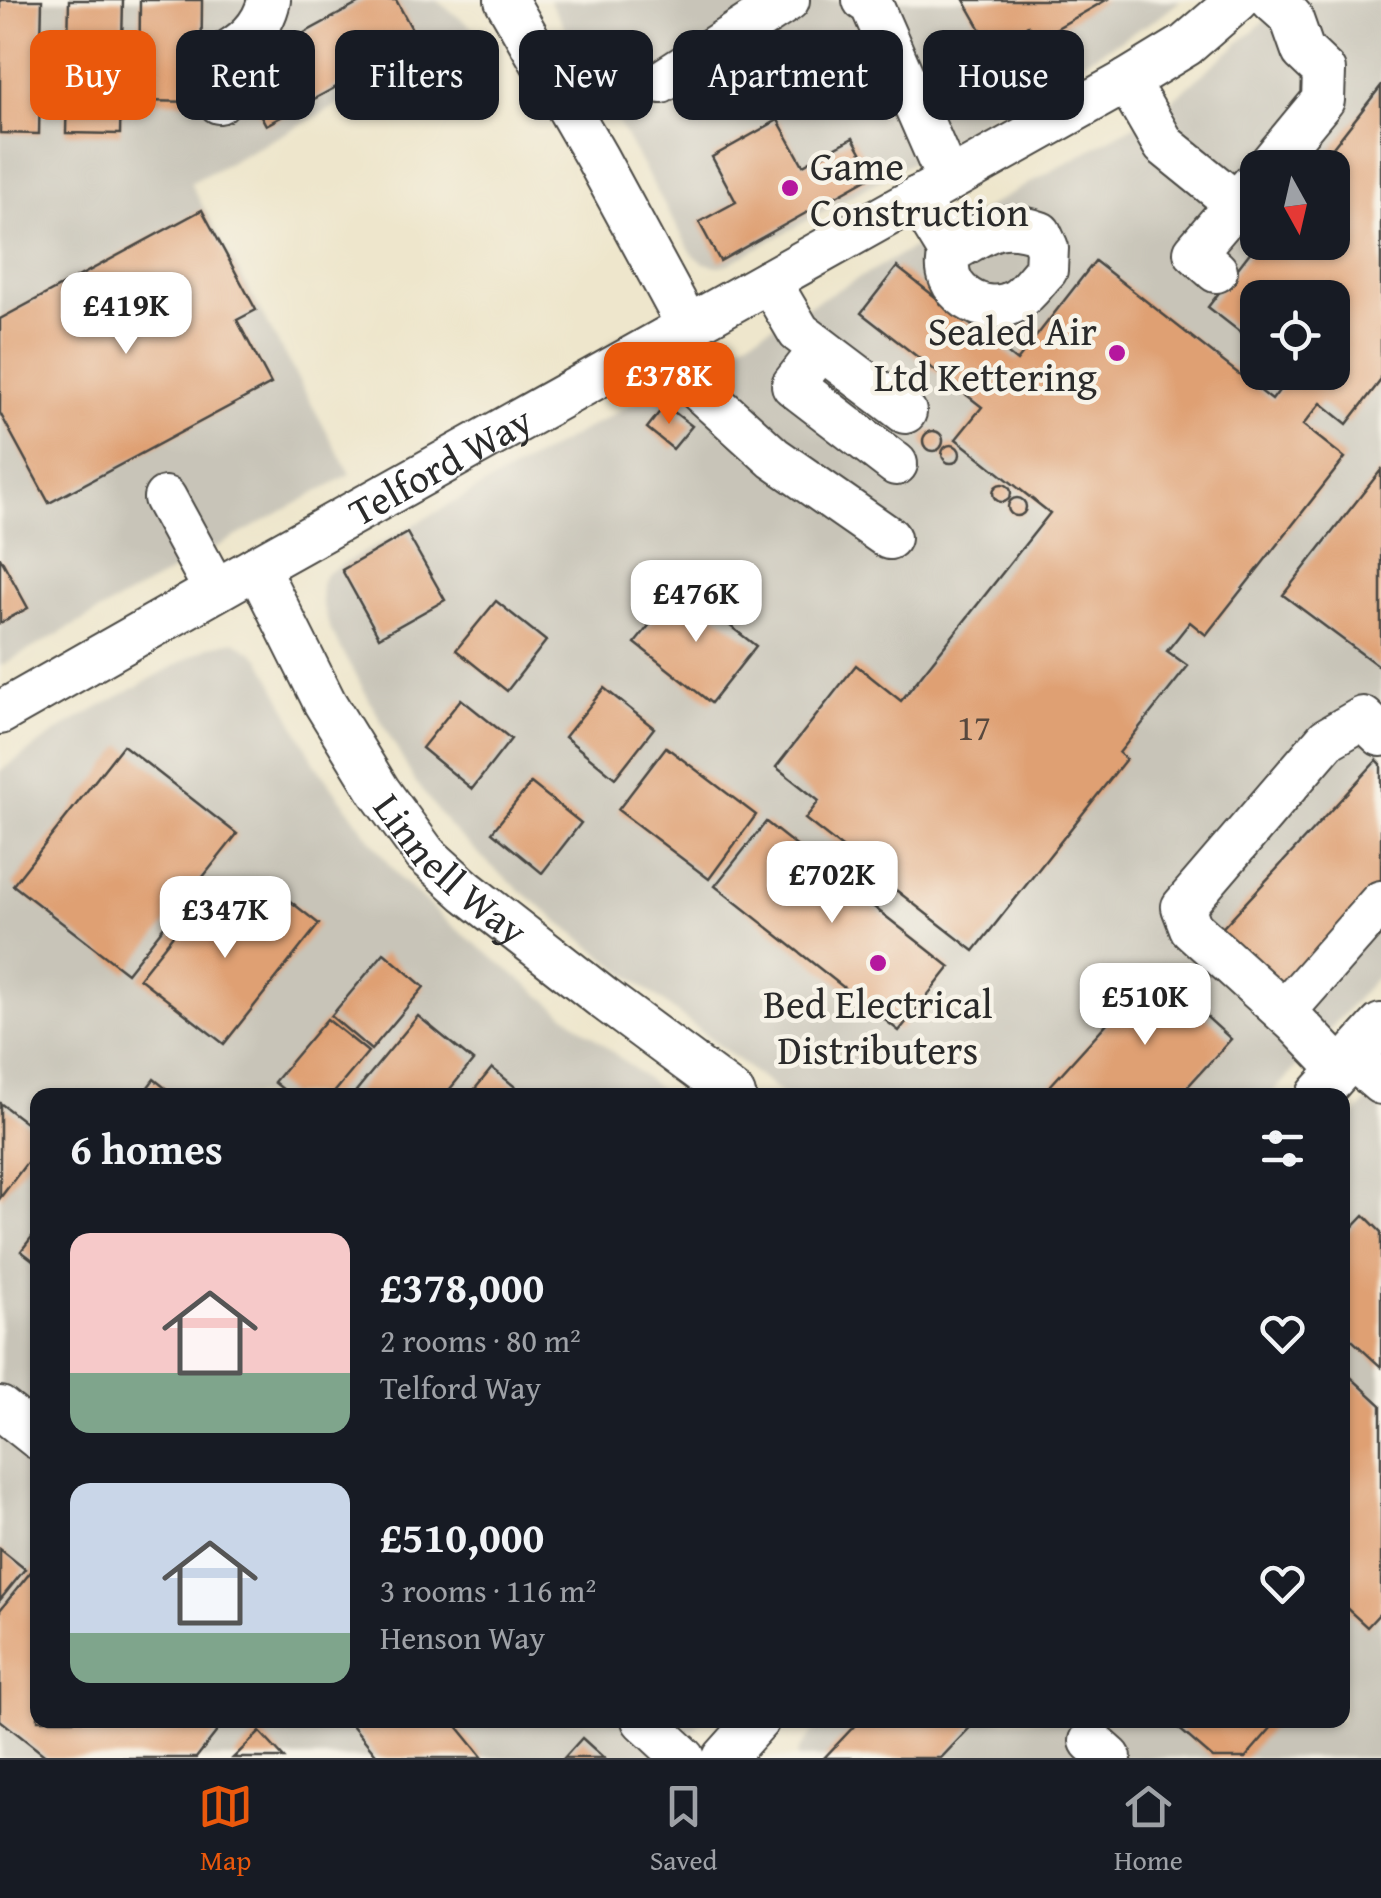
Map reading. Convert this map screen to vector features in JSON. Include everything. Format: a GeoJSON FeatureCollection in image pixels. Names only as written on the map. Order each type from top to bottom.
{"type":"FeatureCollection","features":[{"type":"Feature","properties":{"kind":"street"},"geometry":{"type":"LineString","coordinates":[[255,30],[268,0]]}},
{"type":"Feature","properties":{"kind":"street"},"geometry":{"type":"LineString","coordinates":[[506,0],[569,108],[676,333],[688,380],[774,458],[889,538]]}},
{"type":"Feature","properties":{"kind":"street"},"geometry":{"type":"LineString","coordinates":[[660,82],[788,0]]}},
{"type":"Feature","properties":{"kind":"street"},"geometry":{"type":"LineString","coordinates":[[864,0],[870,4],[933,189],[950,252]]}},
{"type":"Feature","properties":{"kind":"street"},"geometry":{"type":"LineString","coordinates":[[1272,0],[1291,16],[1303,51],[1324,72],[1323,100],[1282,150]]}},
{"type":"Feature","properties":{"kind":"street","name":"Telford Way"},"geometry":{"type":"LineString","coordinates":[[0,714],[257,566],[1126,82],[1186,45],[1219,7]]}},
{"type":"Feature","properties":{"kind":"street"},"geometry":{"type":"LineString","coordinates":[[1126,82],[1164,145],[1240,188]]}},
{"type":"Feature","properties":{"kind":"street"},"geometry":{"type":"LineString","coordinates":[[1216,271],[1195,252],[1240,200]]}},
{"type":"Feature","properties":{"kind":"street"},"geometry":{"type":"LineString","coordinates":[[770,281],[799,332],[905,412]]}},
{"type":"Feature","properties":{"kind":"street"},"geometry":{"type":"LineString","coordinates":[[821,349],[793,385],[896,464]]}},
{"type":"Feature","properties":{"kind":"street"},"geometry":{"type":"LineString","coordinates":[[165,498],[215,590]]}},
{"type":"Feature","properties":{"kind":"street","name":"Linnell Way"},"geometry":{"type":"LineString","coordinates":[[257,566],[325,702],[379,791],[425,854],[542,951],[725,1088]]}},
{"type":"Feature","properties":{"kind":"street"},"geometry":{"type":"LineString","coordinates":[[1372,727],[1327,739],[1183,908],[1191,928],[1348,1076],[1381,1026]]}},
{"type":"Feature","properties":{"kind":"street"},"geometry":{"type":"LineString","coordinates":[[1284,1012],[1381,902]]}},
{"type":"Feature","properties":{"kind":"street"},"geometry":{"type":"LineString","coordinates":[[0,1408],[30,1432]]}},
{"type":"Feature","properties":{"kind":"street"},"geometry":{"type":"LineString","coordinates":[[652,1728],[684,1758]]}},
{"type":"Feature","properties":{"kind":"shaded area"},"geometry":{"type":"Polygon","coordinates":[[[0,0],[436,0],[475,30],[335,30],[335,107],[315,117],[315,30],[176,30],[176,120],[310,120],[190,183],[350,474],[0,666],[0,0]]]}},
{"type":"Feature","properties":{"kind":"shaded area"},"geometry":{"type":"Polygon","coordinates":[[[549,0],[1181,0],[1084,61],[1084,30],[923,30],[923,120],[984,120],[719,266],[704,263],[693,255],[617,120],[653,120],[653,30],[566,30],[549,0]]]}},
{"type":"Feature","properties":{"kind":"shaded area"},"geometry":{"type":"Polygon","coordinates":[[[1289,0],[1381,0],[1381,972],[1277,1088],[774,1088],[553,917],[449,826],[414,780],[330,629],[321,584],[325,574],[1158,112],[1289,0]]]}},
{"type":"Feature","properties":{"kind":"shaded area"},"geometry":{"type":"Polygon","coordinates":[[[235,641],[260,658],[316,765],[399,878],[444,919],[658,1088],[30,1088],[30,1728],[696,1728],[669,1758],[0,1758],[0,771],[69,724],[210,646],[235,641]]]}},
{"type":"Feature","properties":{"kind":"shaded area"},"geometry":{"type":"Polygon","coordinates":[[[1381,1085],[1381,1758],[797,1758],[815,1728],[1350,1728],[1350,1121],[1381,1085]]]}},
{"type":"Feature","properties":{"kind":"building"},"geometry":{"type":"Polygon","coordinates":[[[0,0],[42,0],[41,30],[30,30],[30,120],[39,120],[39,134],[0,133],[0,0]]]}},
{"type":"Feature","properties":{"kind":"building"},"geometry":{"type":"Polygon","coordinates":[[[69,0],[123,0],[122,30],[68,30],[69,0]]]}},
{"type":"Feature","properties":{"kind":"building"},"geometry":{"type":"Polygon","coordinates":[[[140,0],[202,0],[202,30],[176,30],[176,102],[156,101],[156,30],[140,30],[140,0]]]}},
{"type":"Feature","properties":{"kind":"building"},"geometry":{"type":"Polygon","coordinates":[[[365,0],[396,0],[412,30],[335,30],[335,88],[315,98],[315,30],[310,30],[365,0]]]}},
{"type":"Feature","properties":{"kind":"building"},"geometry":{"type":"Polygon","coordinates":[[[964,0],[1106,0],[1054,30],[1030,30],[1028,26],[1021,30],[981,30],[964,0]]]}},
{"type":"Feature","properties":{"kind":"building"},"geometry":{"type":"Polygon","coordinates":[[[1381,86],[1381,380],[1347,424],[1321,403],[1303,425],[1345,458],[1206,635],[1190,622],[1167,651],[1188,666],[1119,753],[1126,759],[974,951],[805,819],[819,801],[776,767],[856,665],[901,701],[1050,513],[956,439],[982,407],[861,313],[897,267],[1017,361],[1095,261],[1240,375],[1240,390],[1259,390],[1272,400],[1280,390],[1350,390],[1350,280],[1240,280],[1240,332],[1208,307],[1244,260],[1350,260],[1350,150],[1331,150],[1381,86]]]}},
{"type":"Feature","properties":{"kind":"building"},"geometry":{"type":"Polygon","coordinates":[[[66,120],[120,120],[120,134],[66,133],[66,120]]]}},
{"type":"Feature","properties":{"kind":"building","name":"Game Construction"},"geometry":{"type":"Polygon","coordinates":[[[778,120],[803,165],[853,138],[874,175],[720,261],[699,222],[736,202],[712,157],[778,120]]]}},
{"type":"Feature","properties":{"kind":"building"},"geometry":{"type":"Polygon","coordinates":[[[202,210],[256,310],[237,320],[271,384],[49,503],[0,413],[0,319],[202,210]]]}},
{"type":"Feature","properties":{"kind":"building"},"geometry":{"type":"Polygon","coordinates":[[[665,405],[692,426],[673,449],[647,428],[665,405]]]}},
{"type":"Feature","properties":{"kind":"building"},"geometry":{"type":"Polygon","coordinates":[[[933,431],[943,441],[933,451],[923,441],[933,431]]]}},
{"type":"Feature","properties":{"kind":"building"},"geometry":{"type":"Polygon","coordinates":[[[951,445],[960,454],[951,463],[942,454],[951,445]]]}},
{"type":"Feature","properties":{"kind":"building"},"geometry":{"type":"Polygon","coordinates":[[[1381,470],[1381,668],[1283,595],[1381,470]]]}},
{"type":"Feature","properties":{"kind":"building"},"geometry":{"type":"Polygon","coordinates":[[[1002,484],[1011,493],[1002,502],[993,493],[1002,484]]]}},
{"type":"Feature","properties":{"kind":"building"},"geometry":{"type":"Polygon","coordinates":[[[1017,498],[1026,507],[1017,516],[1008,507],[1017,498]]]}},
{"type":"Feature","properties":{"kind":"building"},"geometry":{"type":"Polygon","coordinates":[[[407,533],[445,600],[379,637],[342,570],[407,533]]]}},
{"type":"Feature","properties":{"kind":"building"},"geometry":{"type":"Polygon","coordinates":[[[0,557],[28,608],[0,623],[0,557]]]}},
{"type":"Feature","properties":{"kind":"building"},"geometry":{"type":"Polygon","coordinates":[[[680,587],[756,646],[711,703],[635,643],[680,587]]]}},
{"type":"Feature","properties":{"kind":"building"},"geometry":{"type":"Polygon","coordinates":[[[496,601],[546,641],[507,691],[456,650],[496,601]]]}},
{"type":"Feature","properties":{"kind":"building"},"geometry":{"type":"Polygon","coordinates":[[[604,688],[654,728],[615,778],[565,737],[604,688]]]}},
{"type":"Feature","properties":{"kind":"building"},"geometry":{"type":"Polygon","coordinates":[[[461,699],[511,739],[472,789],[422,748],[461,699]]]}},
{"type":"Feature","properties":{"kind":"building"},"geometry":{"type":"Polygon","coordinates":[[[123,745],[237,834],[127,973],[13,885],[123,745]]]}},
{"type":"Feature","properties":{"kind":"building"},"geometry":{"type":"Polygon","coordinates":[[[666,747],[756,815],[709,879],[618,810],[666,747]]]}},
{"type":"Feature","properties":{"kind":"building"},"geometry":{"type":"Polygon","coordinates":[[[1377,760],[1381,764],[1381,890],[1284,996],[1216,935],[1377,760]]]}},
{"type":"Feature","properties":{"kind":"building"},"geometry":{"type":"Polygon","coordinates":[[[531,783],[581,823],[542,873],[492,832],[531,783]]]}},
{"type":"Feature","properties":{"kind":"building"},"geometry":{"type":"Polygon","coordinates":[[[766,822],[950,967],[899,1031],[715,886],[766,822]]]}},
{"type":"Feature","properties":{"kind":"building"},"geometry":{"type":"Polygon","coordinates":[[[212,886],[267,930],[290,901],[319,924],[224,1044],[139,978],[212,886]]]}},
{"type":"Feature","properties":{"kind":"building"},"geometry":{"type":"Polygon","coordinates":[[[384,953],[424,987],[371,1050],[331,1016],[384,953]]]}},
{"type":"Feature","properties":{"kind":"building"},"geometry":{"type":"Polygon","coordinates":[[[1155,970],[1231,1039],[1186,1088],[1048,1088],[1155,970]]]}},
{"type":"Feature","properties":{"kind":"building"},"geometry":{"type":"Polygon","coordinates":[[[418,1016],[473,1061],[451,1088],[358,1088],[418,1016]]]}},
{"type":"Feature","properties":{"kind":"building"},"geometry":{"type":"Polygon","coordinates":[[[327,1019],[368,1052],[338,1088],[281,1088],[274,1082],[327,1019]]]}},
{"type":"Feature","properties":{"kind":"building"},"geometry":{"type":"Polygon","coordinates":[[[492,1068],[516,1088],[476,1088],[492,1068]]]}},
{"type":"Feature","properties":{"kind":"building"},"geometry":{"type":"Polygon","coordinates":[[[154,1079],[165,1088],[147,1088],[154,1079]]]}},
{"type":"Feature","properties":{"kind":"building"},"geometry":{"type":"Polygon","coordinates":[[[0,1103],[30,1126],[30,1159],[0,1198],[0,1103]]]}},
{"type":"Feature","properties":{"kind":"building"},"geometry":{"type":"Polygon","coordinates":[[[1364,1215],[1381,1232],[1381,1367],[1350,1338],[1350,1230],[1364,1215]]]}},
{"type":"Feature","properties":{"kind":"building"},"geometry":{"type":"Polygon","coordinates":[[[30,1239],[30,1258],[21,1251],[30,1239]]]}},
{"type":"Feature","properties":{"kind":"building"},"geometry":{"type":"Polygon","coordinates":[[[1350,1376],[1381,1405],[1381,1612],[1367,1627],[1350,1611],[1350,1376]]]}},
{"type":"Feature","properties":{"kind":"building"},"geometry":{"type":"Polygon","coordinates":[[[0,1549],[25,1569],[0,1600],[0,1549]]]}},
{"type":"Feature","properties":{"kind":"building"},"geometry":{"type":"Polygon","coordinates":[[[30,1573],[30,1728],[220,1728],[196,1758],[48,1758],[0,1720],[0,1610],[30,1573]]]}},
{"type":"Feature","properties":{"kind":"building"},"geometry":{"type":"Polygon","coordinates":[[[355,1728],[459,1728],[483,1758],[379,1758],[355,1728]]]}},
{"type":"Feature","properties":{"kind":"building"},"geometry":{"type":"Polygon","coordinates":[[[852,1728],[969,1728],[941,1758],[824,1758],[852,1728]]]}},
{"type":"Feature","properties":{"kind":"building"},"geometry":{"type":"Polygon","coordinates":[[[1178,1728],[1271,1728],[1245,1758],[1213,1758],[1178,1728]]]}},
{"type":"Feature","properties":{"kind":"building"},"geometry":{"type":"Polygon","coordinates":[[[260,1732],[284,1758],[233,1758],[260,1732]]]}},
{"type":"Feature","properties":{"kind":"building"},"geometry":{"type":"Polygon","coordinates":[[[582,1738],[604,1758],[564,1758],[582,1738]]]}},
{"type":"Feature","properties":{"kind":"place","name":"Game Construction"},"geometry":{"type":"Point","coordinates":[790,188]}},
{"type":"Feature","properties":{"kind":"place","name":"Sealed Air Ltd Kettering"},"geometry":{"type":"Point","coordinates":[1117,353]}},
{"type":"Feature","properties":{"kind":"place","name":"Bed Electrical Distributers"},"geometry":{"type":"Point","coordinates":[878,963]}}]}
